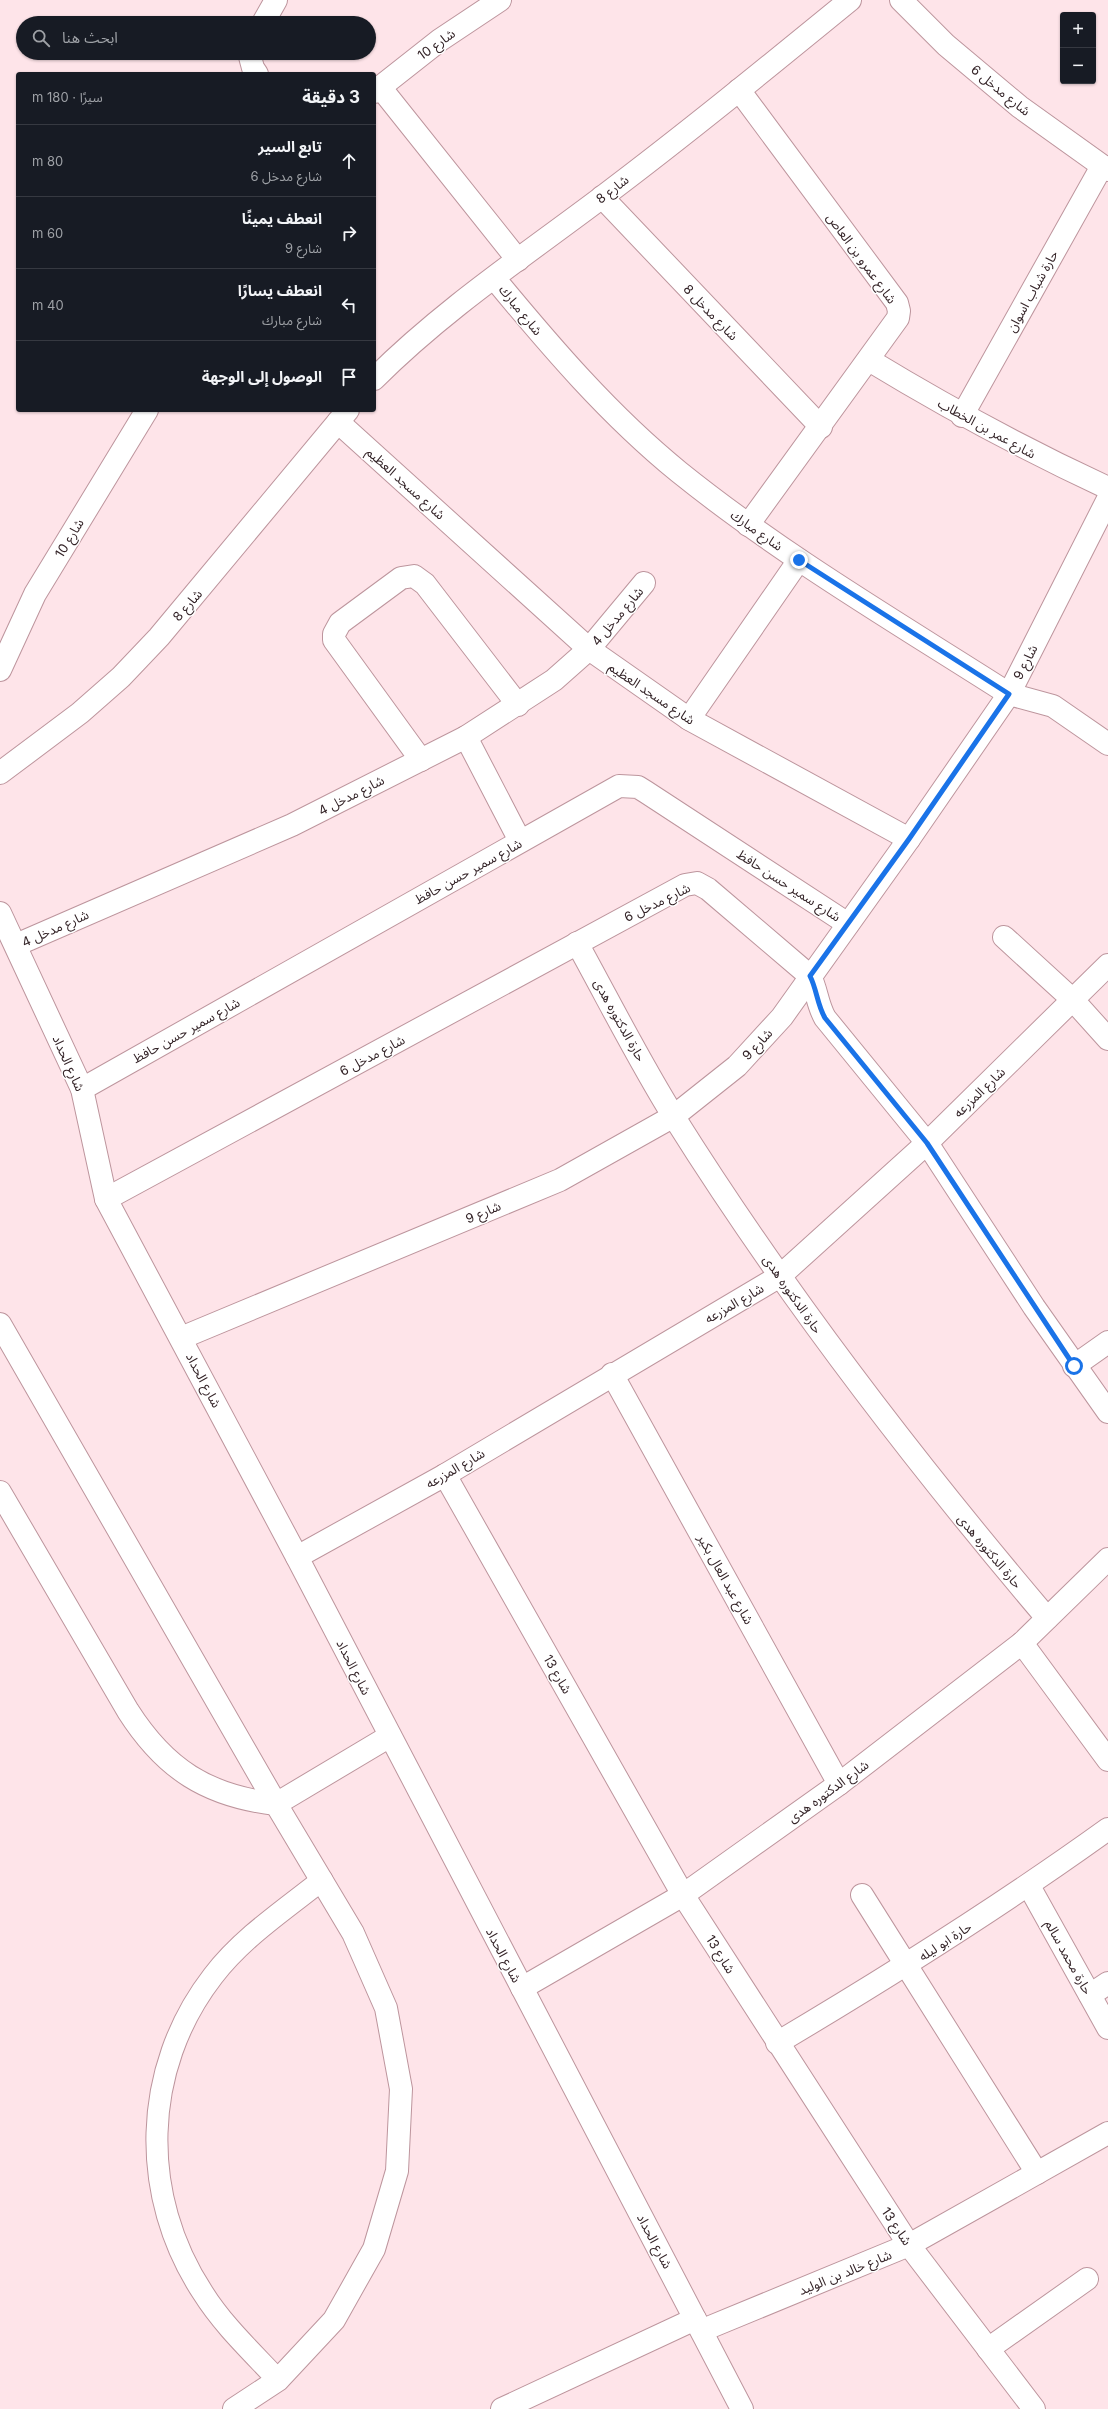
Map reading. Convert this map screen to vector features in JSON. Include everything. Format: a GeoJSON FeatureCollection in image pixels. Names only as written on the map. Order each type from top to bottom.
{"type":"FeatureCollection","features":[{"type":"Feature","properties":{"kind":"street"},"geometry":{"type":"LineString","coordinates":[[267,16],[276,0]]}},
{"type":"Feature","properties":{"kind":"street","name":"شارع 10"},"geometry":{"type":"LineString","coordinates":[[377,90],[440,40],[500,0]]}},
{"type":"Feature","properties":{"kind":"street","name":"شارع 8"},"geometry":{"type":"LineString","coordinates":[[376,377],[410,344],[494,278],[602,198],[740,90],[850,0]]}},
{"type":"Feature","properties":{"kind":"street","name":"شارع مدخل 6"},"geometry":{"type":"LineString","coordinates":[[901,0],[946,45],[1020,107],[1105,168]]}},
{"type":"Feature","properties":{"kind":"street"},"geometry":{"type":"LineString","coordinates":[[251,60],[256,72]]}},
{"type":"Feature","properties":{"kind":"street"},"geometry":{"type":"LineString","coordinates":[[377,90],[518,260]]}},
{"type":"Feature","properties":{"kind":"street","name":"شارع عمرو بن العاص"},"geometry":{"type":"LineString","coordinates":[[740,90],[897,303],[899,311],[898,318],[869,360],[748,525]]}},
{"type":"Feature","properties":{"kind":"street","name":"حارة شباب اسوان"},"geometry":{"type":"LineString","coordinates":[[962,416],[1105,168]]}},
{"type":"Feature","properties":{"kind":"street","name":"شارع مدخل 8"},"geometry":{"type":"LineString","coordinates":[[602,198],[821,426]]}},
{"type":"Feature","properties":{"kind":"street","name":"شارع مبارك"},"geometry":{"type":"LineString","coordinates":[[494,278],[551,347],[612,412],[678,471],[748,525],[799,560],[1009,694],[1053,706],[1108,744]]}},
{"type":"Feature","properties":{"kind":"street","name":"شارع عمر بن الخطاب"},"geometry":{"type":"LineString","coordinates":[[869,360],[962,416],[1040,457],[1108,488]]}},
{"type":"Feature","properties":{"kind":"street","name":"شارع 10"},"geometry":{"type":"LineString","coordinates":[[0,670],[35,594],[146,412]]}},
{"type":"Feature","properties":{"kind":"street","name":"شارع 8"},"geometry":{"type":"LineString","coordinates":[[0,773],[80,713],[121,677],[159,637],[343,416]]}},
{"type":"Feature","properties":{"kind":"street","name":"شارع مسجد العظيم"},"geometry":{"type":"LineString","coordinates":[[343,416],[589,649],[689,719],[909,839]]}},
{"type":"Feature","properties":{"kind":"street","name":"شارع 9"},"geometry":{"type":"LineString","coordinates":[[181,1338],[560,1180],[674,1116],[737,1066],[782,1017],[909,839],[1009,694],[1108,499]]}},
{"type":"Feature","properties":{"kind":"street"},"geometry":{"type":"LineString","coordinates":[[689,719],[799,560]]}},
{"type":"Feature","properties":{"kind":"street"},"geometry":{"type":"LineString","coordinates":[[421,760],[334,640],[334,634],[340,623],[401,578],[414,576],[425,584],[518,705]]}},
{"type":"Feature","properties":{"kind":"street","name":"شارع مدخل 4"},"geometry":{"type":"LineString","coordinates":[[16,945],[292,825],[466,737],[518,705],[554,680],[589,649],[644,583]]}},
{"type":"Feature","properties":{"kind":"street"},"geometry":{"type":"LineString","coordinates":[[466,737],[520,841]]}},
{"type":"Feature","properties":{"kind":"street","name":"شارع سمير حسن حافظ"},"geometry":{"type":"LineString","coordinates":[[82,1088],[618,786],[638,787],[848,924]]}},
{"type":"Feature","properties":{"kind":"street","name":"شارع مدخل 6"},"geometry":{"type":"LineString","coordinates":[[106,1199],[685,885],[698,883],[703,885],[810,976]]}},
{"type":"Feature","properties":{"kind":"street","name":"شارع الحداد"},"geometry":{"type":"LineString","coordinates":[[0,913],[82,1088],[106,1199],[297,1557],[699,2324],[742,2409]]}},
{"type":"Feature","properties":{"kind":"street"},"geometry":{"type":"LineString","coordinates":[[1004,937],[1073,1000],[1108,1039]]}},
{"type":"Feature","properties":{"kind":"street","name":"حارة الدكتوره هدى"},"geometry":{"type":"LineString","coordinates":[[577,943],[674,1116],[780,1276],[865,1393],[944,1495],[1047,1618]]}},
{"type":"Feature","properties":{"kind":"street","name":"شارع المزرعه"},"geometry":{"type":"LineString","coordinates":[[297,1557],[444,1475],[612,1374],[780,1276],[927,1143],[1108,965]]}},
{"type":"Feature","properties":{"kind":"street"},"geometry":{"type":"LineString","coordinates":[[810,976],[816,988],[817,1000],[825,1018],[927,1143],[1074,1366],[1108,1412]]}},
{"type":"Feature","properties":{"kind":"street"},"geometry":{"type":"LineString","coordinates":[[0,1324],[276,1804],[353,1933],[386,2008],[401,2089],[397,2171],[374,2249],[334,2320],[278,2380],[234,2409]]}},
{"type":"Feature","properties":{"kind":"street"},"geometry":{"type":"LineString","coordinates":[[1074,1366],[1108,1342]]}},
{"type":"Feature","properties":{"kind":"street","name":"شارع عبد العال بكير"},"geometry":{"type":"LineString","coordinates":[[612,1374],[839,1784]]}},
{"type":"Feature","properties":{"kind":"street","name":"شارع 13"},"geometry":{"type":"LineString","coordinates":[[444,1475],[683,1895],[777,2043],[909,2245],[1034,2409]]}},
{"type":"Feature","properties":{"kind":"street"},"geometry":{"type":"LineString","coordinates":[[0,1492],[128,1711],[142,1732],[159,1752],[178,1769],[218,1792],[250,1801],[276,1804],[390,1736]]}},
{"type":"Feature","properties":{"kind":"street","name":"شارع الدكتوره هدى"},"geometry":{"type":"LineString","coordinates":[[522,1988],[683,1895],[839,1784],[1022,1643],[1108,1559]]}},
{"type":"Feature","properties":{"kind":"street"},"geometry":{"type":"LineString","coordinates":[[1022,1643],[1108,1760]]}},
{"type":"Feature","properties":{"kind":"street","name":"حارة ابو ليله"},"geometry":{"type":"LineString","coordinates":[[777,2043],[907,1966],[1029,1886],[1108,1829]]}},
{"type":"Feature","properties":{"kind":"street","name":"حارة محمد سالم"},"geometry":{"type":"LineString","coordinates":[[1029,1886],[1108,2028]]}},
{"type":"Feature","properties":{"kind":"street"},"geometry":{"type":"LineString","coordinates":[[862,1895],[1036,2173]]}},
{"type":"Feature","properties":{"kind":"street"},"geometry":{"type":"LineString","coordinates":[[1090,1995],[1108,1983]]}},
{"type":"Feature","properties":{"kind":"street","name":"شارع خالد بن الوليد"},"geometry":{"type":"LineString","coordinates":[[502,2409],[699,2324],[909,2245],[1108,2133]]}},
{"type":"Feature","properties":{"kind":"street"},"geometry":{"type":"LineString","coordinates":[[988,2349],[1086,2279]]}},
{"type":"Feature","properties":{"kind":"lane"},"geometry":{"type":"LineString","coordinates":[[278,2380],[227,2325],[203,2294],[183,2259],[168,2223],[159,2185],[155,2146],[158,2106],[165,2071],[177,2037],[193,2005],[213,1976],[237,1949],[322,1880]]}},
{"type":"Feature","properties":{"kind":"route"},"geometry":{"type":"LineString","coordinates":[[799,560],[1009,694],[909,839],[810,976],[816,988],[820,1010],[825,1018],[927,1143],[1034,1308],[1074,1366]]}}]}
